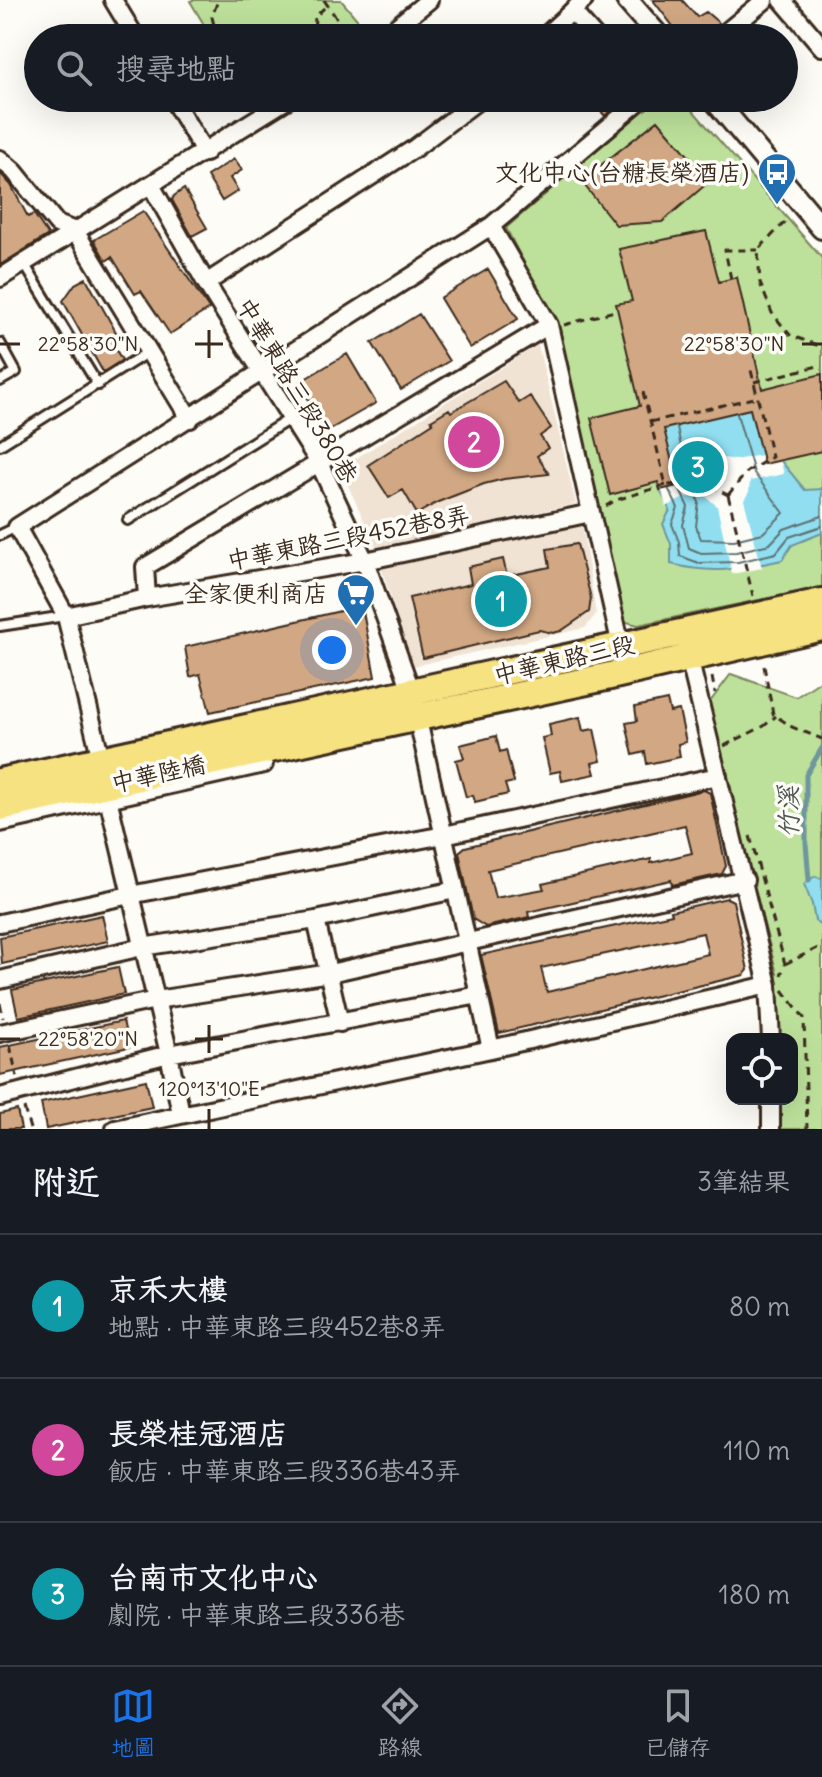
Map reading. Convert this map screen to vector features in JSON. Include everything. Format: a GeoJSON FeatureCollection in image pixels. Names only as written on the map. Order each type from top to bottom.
{"type":"FeatureCollection","features":[{"type":"Feature","properties":{"kind":"main road","name":"中華東路三段"},"geometry":{"type":"LineString","coordinates":[[311,728],[415,706],[627,672],[686,645],[822,602]]}},
{"type":"Feature","properties":{"kind":"main road","name":"中華東路三段"},"geometry":{"type":"LineString","coordinates":[[415,706],[621,645],[686,645],[822,627]]}},
{"type":"Feature","properties":{"kind":"main road","name":"中華陸橋"},"geometry":{"type":"LineString","coordinates":[[0,782],[311,728]]}},
{"type":"Feature","properties":{"kind":"main road","name":"中華陸橋"},"geometry":{"type":"LineString","coordinates":[[0,807],[311,728]]}},
{"type":"Feature","properties":{"kind":"street"},"geometry":{"type":"LineString","coordinates":[[113,0],[128,24]]}},
{"type":"Feature","properties":{"kind":"street"},"geometry":{"type":"LineString","coordinates":[[400,24],[429,0]]}},
{"type":"Feature","properties":{"kind":"street"},"geometry":{"type":"LineString","coordinates":[[627,0],[648,24]]}},
{"type":"Feature","properties":{"kind":"street"},"geometry":{"type":"LineString","coordinates":[[736,24],[765,0]]}},
{"type":"Feature","properties":{"kind":"street"},"geometry":{"type":"LineString","coordinates":[[782,0],[822,47]]}},
{"type":"Feature","properties":{"kind":"street"},"geometry":{"type":"LineString","coordinates":[[558,24],[578,5],[588,24]]}},
{"type":"Feature","properties":{"kind":"street"},"geometry":{"type":"LineString","coordinates":[[180,112],[205,153]]}},
{"type":"Feature","properties":{"kind":"street"},"geometry":{"type":"LineString","coordinates":[[0,278],[268,112]]}},
{"type":"Feature","properties":{"kind":"street"},"geometry":{"type":"LineString","coordinates":[[206,283],[415,148],[463,112]]}},
{"type":"Feature","properties":{"kind":"street"},"geometry":{"type":"LineString","coordinates":[[99,751],[66,616],[17,527],[491,226],[626,112]]}},
{"type":"Feature","properties":{"kind":"street"},"geometry":{"type":"LineString","coordinates":[[725,112],[822,228]]}},
{"type":"Feature","properties":{"kind":"street"},"geometry":{"type":"LineString","coordinates":[[0,159],[14,171],[57,224],[75,231],[190,419]]}},
{"type":"Feature","properties":{"kind":"street","name":"中華東路三段380巷"},"geometry":{"type":"LineString","coordinates":[[151,185],[206,283],[318,461],[365,561],[415,706],[491,1049]]}},
{"type":"Feature","properties":{"kind":"street"},"geometry":{"type":"LineString","coordinates":[[491,226],[555,326],[591,513],[627,672]]}},
{"type":"Feature","properties":{"kind":"street"},"geometry":{"type":"LineString","coordinates":[[147,598],[145,567],[318,461],[555,326]]}},
{"type":"Feature","properties":{"kind":"street","name":"中華東路三段452巷8弄"},"geometry":{"type":"LineString","coordinates":[[66,616],[147,598],[365,561],[591,513]]}},
{"type":"Feature","properties":{"kind":"street"},"geometry":{"type":"LineString","coordinates":[[686,645],[745,880],[778,983],[772,1033]]}},
{"type":"Feature","properties":{"kind":"street"},"geometry":{"type":"LineString","coordinates":[[0,771],[389,684],[415,706],[400,733],[0,823]]}},
{"type":"Feature","properties":{"kind":"street"},"geometry":{"type":"LineString","coordinates":[[0,923],[444,835],[718,776]]}},
{"type":"Feature","properties":{"kind":"street"},"geometry":{"type":"LineString","coordinates":[[108,798],[181,1114]]}},
{"type":"Feature","properties":{"kind":"street"},"geometry":{"type":"LineString","coordinates":[[3,1032],[156,1000],[330,973],[745,880]]}},
{"type":"Feature","properties":{"kind":"street"},"geometry":{"type":"LineString","coordinates":[[0,980],[142,947],[316,920],[455,890]]}},
{"type":"Feature","properties":{"kind":"street"},"geometry":{"type":"LineString","coordinates":[[316,920],[340,1023]]}},
{"type":"Feature","properties":{"kind":"street"},"geometry":{"type":"LineString","coordinates":[[115,1129],[491,1049],[778,983]]}},
{"type":"Feature","properties":{"kind":"street"},"geometry":{"type":"LineString","coordinates":[[0,1097],[169,1054],[479,995]]}},
{"type":"Feature","properties":{"kind":"street"},"geometry":{"type":"LineString","coordinates":[[771,1105],[771,1129]]}},
{"type":"Feature","properties":{"kind":"lane"},"geometry":{"type":"LineString","coordinates":[[25,265],[98,385]]}},
{"type":"Feature","properties":{"kind":"lane"},"geometry":{"type":"LineString","coordinates":[[0,343],[16,372],[0,381]]}},
{"type":"Feature","properties":{"kind":"lane"},"geometry":{"type":"LineString","coordinates":[[0,445],[148,352]]}},
{"type":"Feature","properties":{"kind":"lane"},"geometry":{"type":"LineString","coordinates":[[128,520],[292,418]]}},
{"type":"Feature","properties":{"kind":"lane"},"geometry":{"type":"LineString","coordinates":[[0,535],[17,527]]}},
{"type":"Feature","properties":{"kind":"lane"},"geometry":{"type":"LineString","coordinates":[[0,626],[66,616]]}},
{"type":"Feature","properties":{"kind":"path"},"geometry":{"type":"LineString","coordinates":[[214,24],[212,17],[218,0]]}},
{"type":"Feature","properties":{"kind":"path"},"geometry":{"type":"LineString","coordinates":[[324,0],[340,24]]}},
{"type":"Feature","properties":{"kind":"path"},"geometry":{"type":"LineString","coordinates":[[315,24],[315,17],[327,5]]}},
{"type":"Feature","properties":{"kind":"path"},"geometry":{"type":"LineString","coordinates":[[731,279],[725,250],[758,250],[785,222]]}},
{"type":"Feature","properties":{"kind":"path"},"geometry":{"type":"LineString","coordinates":[[758,250],[760,283],[772,313],[790,335],[822,347]]}},
{"type":"Feature","properties":{"kind":"path"},"geometry":{"type":"LineString","coordinates":[[555,326],[618,310]]}},
{"type":"Feature","properties":{"kind":"path"},"geometry":{"type":"LineString","coordinates":[[754,382],[822,365]]}},
{"type":"Feature","properties":{"kind":"path"},"geometry":{"type":"LineString","coordinates":[[728,495],[747,472],[772,457],[750,366]]}},
{"type":"Feature","properties":{"kind":"path"},"geometry":{"type":"LineString","coordinates":[[643,392],[666,485]]}},
{"type":"Feature","properties":{"kind":"path"},"geometry":{"type":"LineString","coordinates":[[650,422],[758,397]]}},
{"type":"Feature","properties":{"kind":"path"},"geometry":{"type":"LineString","coordinates":[[591,513],[616,500],[666,485],[704,483],[728,495],[753,597]]}},
{"type":"Feature","properties":{"kind":"path"},"geometry":{"type":"LineString","coordinates":[[764,666],[770,704],[776,716],[792,727],[822,739]]}},
{"type":"Feature","properties":{"kind":"path"},"geometry":{"type":"LineString","coordinates":[[712,677],[717,705]]}},
{"type":"Feature","properties":{"kind":"path"},"geometry":{"type":"LineString","coordinates":[[724,746],[764,726],[776,716]]}},
{"type":"Feature","properties":{"kind":"path"},"geometry":{"type":"LineString","coordinates":[[749,833],[785,964],[778,983],[804,1018],[807,1129]]}},
{"type":"Feature","properties":{"kind":"path"},"geometry":{"type":"LineString","coordinates":[[785,964],[822,946]]}},
{"type":"Feature","properties":{"kind":"path"},"geometry":{"type":"LineString","coordinates":[[0,1003],[3,1032],[30,1129]]}},
{"type":"Feature","properties":{"kind":"shaded area"},"geometry":{"type":"Polygon","coordinates":[[[538,345],[576,504],[376,547],[340,468],[538,345]]]}},
{"type":"Feature","properties":{"kind":"shaded area"},"geometry":{"type":"Polygon","coordinates":[[[581,519],[596,614],[585,628],[413,666],[380,564],[581,519]]]}},
{"type":"Feature","properties":{"kind":"green space"},"geometry":{"type":"Polygon","coordinates":[[[341,0],[361,24],[204,24],[190,1],[341,0]]]}},
{"type":"Feature","properties":{"kind":"green space"},"geometry":{"type":"Polygon","coordinates":[[[641,112],[694,112],[822,258],[822,587],[638,625],[627,622],[619,612],[552,317],[506,228],[641,112]]]}},
{"type":"Feature","properties":{"kind":"green space"},"geometry":{"type":"Polygon","coordinates":[[[731,674],[796,697],[822,680],[822,1129],[778,1129],[778,1105],[798,1105],[798,1033],[777,1033],[777,974],[707,706],[731,674]]]}},
{"type":"Feature","properties":{"kind":"water"},"geometry":{"type":"Polygon","coordinates":[[[756,364],[781,461],[805,490],[822,489],[822,533],[792,545],[782,560],[714,570],[671,564],[671,544],[663,524],[670,510],[660,490],[637,393],[756,364]]]}},
{"type":"Feature","properties":{"kind":"water"},"geometry":{"type":"Polygon","coordinates":[[[815,876],[822,879],[822,927],[815,921],[804,884],[815,876]]]}},
{"type":"Feature","properties":{"kind":"pier"},"geometry":{"type":"Polygon","coordinates":[[[756,364],[784,474],[750,481],[744,500],[762,568],[732,574],[717,506],[703,494],[684,498],[666,507],[637,393],[756,364]],[[750,409],[664,429],[675,476],[706,470],[711,462],[724,458],[735,460],[761,455],[750,409]]]}},
{"type":"Feature","properties":{"kind":"building"},"geometry":{"type":"Polygon","coordinates":[[[653,0],[682,0],[697,17],[706,12],[719,23],[718,24],[671,24],[653,0]]]}},
{"type":"Feature","properties":{"kind":"building"},"geometry":{"type":"Polygon","coordinates":[[[658,120],[710,181],[662,222],[616,225],[581,181],[658,120]]]}},
{"type":"Feature","properties":{"kind":"building"},"geometry":{"type":"Polygon","coordinates":[[[234,159],[242,170],[230,178],[238,191],[222,201],[207,176],[234,159]]]}},
{"type":"Feature","properties":{"kind":"building"},"geometry":{"type":"Polygon","coordinates":[[[0,173],[11,185],[28,217],[34,214],[48,235],[0,265],[0,173]]]}},
{"type":"Feature","properties":{"kind":"building"},"geometry":{"type":"Polygon","coordinates":[[[184,189],[207,228],[192,236],[172,200],[184,189]]]}},
{"type":"Feature","properties":{"kind":"building"},"geometry":{"type":"Polygon","coordinates":[[[143,211],[209,309],[170,334],[141,291],[135,294],[112,257],[106,261],[94,240],[143,211]]]}},
{"type":"Feature","properties":{"kind":"building"},"geometry":{"type":"Polygon","coordinates":[[[706,231],[719,282],[737,277],[762,389],[822,374],[822,451],[764,464],[750,409],[664,429],[678,486],[660,490],[658,482],[610,495],[591,418],[640,406],[616,304],[632,301],[619,249],[706,231]]]}},
{"type":"Feature","properties":{"kind":"building"},"geometry":{"type":"Polygon","coordinates":[[[488,269],[518,319],[470,348],[440,298],[488,269]]]}},
{"type":"Feature","properties":{"kind":"building"},"geometry":{"type":"Polygon","coordinates":[[[86,278],[117,334],[110,340],[122,360],[103,372],[63,301],[75,284],[86,278]]]}},
{"type":"Feature","properties":{"kind":"building"},"geometry":{"type":"Polygon","coordinates":[[[419,314],[449,361],[401,390],[372,343],[419,314]]]}},
{"type":"Feature","properties":{"kind":"building"},"geometry":{"type":"Polygon","coordinates":[[[347,354],[376,403],[327,431],[298,383],[347,354]]]}},
{"type":"Feature","properties":{"kind":"building"},"geometry":{"type":"Polygon","coordinates":[[[504,381],[519,403],[530,396],[551,428],[540,436],[548,448],[537,456],[549,474],[484,484],[417,514],[403,490],[389,498],[368,465],[433,423],[431,420],[504,381]]]}},
{"type":"Feature","properties":{"kind":"building"},"geometry":{"type":"Polygon","coordinates":[[[577,544],[591,598],[589,612],[561,631],[539,630],[423,658],[409,598],[471,584],[468,567],[503,559],[507,576],[550,567],[547,549],[577,544]]]}},
{"type":"Feature","properties":{"kind":"building"},"geometry":{"type":"Polygon","coordinates":[[[362,606],[375,677],[210,712],[200,674],[190,677],[185,647],[362,606]]]}},
{"type":"Feature","properties":{"kind":"building"},"geometry":{"type":"Polygon","coordinates":[[[667,700],[670,712],[679,710],[686,742],[678,744],[680,757],[647,764],[645,752],[633,755],[626,723],[637,721],[635,707],[667,700]]]}},
{"type":"Feature","properties":{"kind":"building"},"geometry":{"type":"Polygon","coordinates":[[[580,717],[583,731],[594,729],[601,761],[592,763],[595,774],[562,781],[560,771],[550,773],[542,738],[551,736],[549,724],[580,717]]]}},
{"type":"Feature","properties":{"kind":"building"},"geometry":{"type":"Polygon","coordinates":[[[496,736],[500,752],[506,750],[514,782],[505,784],[508,794],[475,802],[473,795],[466,797],[456,760],[464,758],[460,745],[496,736]]]}},
{"type":"Feature","properties":{"kind":"building"},"geometry":{"type":"Polygon","coordinates":[[[704,790],[710,793],[726,866],[722,874],[672,885],[671,880],[528,912],[529,917],[486,927],[473,919],[459,852],[465,847],[704,790]],[[685,825],[488,870],[495,898],[544,889],[542,884],[651,859],[651,863],[692,853],[685,825]]]}},
{"type":"Feature","properties":{"kind":"building"},"geometry":{"type":"Polygon","coordinates":[[[727,898],[733,901],[748,970],[744,975],[499,1033],[481,955],[672,914],[671,911],[727,898]],[[703,933],[541,968],[547,992],[708,954],[703,933]]]}},
{"type":"Feature","properties":{"kind":"building"},"geometry":{"type":"Polygon","coordinates":[[[102,915],[108,941],[2,964],[0,937],[102,915]]]}},
{"type":"Feature","properties":{"kind":"building"},"geometry":{"type":"Polygon","coordinates":[[[118,967],[124,994],[18,1017],[12,990],[118,967]]]}},
{"type":"Feature","properties":{"kind":"building"},"geometry":{"type":"Polygon","coordinates":[[[123,1021],[129,1047],[0,1075],[0,1047],[123,1021]]]}},
{"type":"Feature","properties":{"kind":"building"},"geometry":{"type":"Polygon","coordinates":[[[146,1080],[152,1107],[46,1129],[41,1103],[146,1080]]]}},
{"type":"Feature","properties":{"kind":"building"},"geometry":{"type":"Polygon","coordinates":[[[17,1110],[21,1129],[0,1129],[0,1114],[17,1110]]]}},
{"type":"Feature","properties":{"kind":"waterway","name":"竹溪"},"geometry":{"type":"LineString","coordinates":[[809,880],[806,775],[822,748]]}},
{"type":"Feature","properties":{"kind":"place","name":"文化中心(台糖長榮酒店)"},"geometry":{"type":"Point","coordinates":[777,206]}},
{"type":"Feature","properties":{"kind":"place","name":"長榮桂冠酒店"},"geometry":{"type":"Point","coordinates":[474,442]}},
{"type":"Feature","properties":{"kind":"place","name":"台南市文化中心"},"geometry":{"type":"Point","coordinates":[698,467]}},
{"type":"Feature","properties":{"kind":"place","name":"京禾大樓"},"geometry":{"type":"Point","coordinates":[501,601]}},
{"type":"Feature","properties":{"kind":"place","name":"全家便利商店"},"geometry":{"type":"Point","coordinates":[356,627]}}]}
